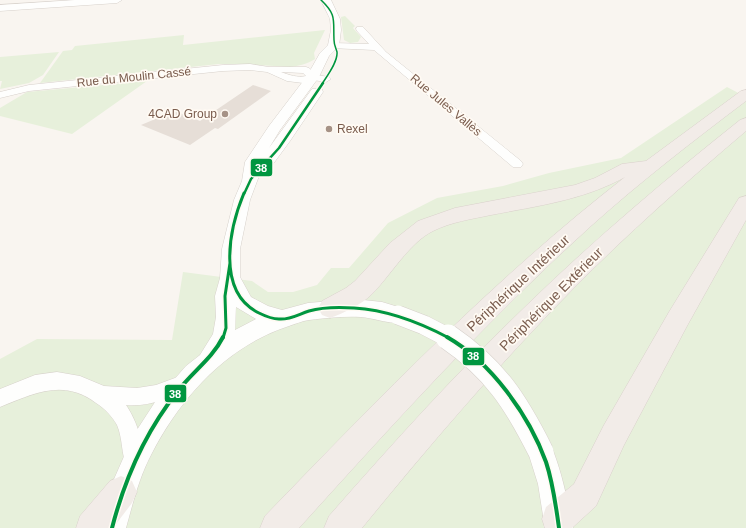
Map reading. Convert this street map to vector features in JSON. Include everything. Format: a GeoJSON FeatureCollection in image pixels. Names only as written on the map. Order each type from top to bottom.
{"type":"FeatureCollection","features":[{"type":"Feature","properties":{"kind":"highway","name":"Périphérique Intérieur"},"geometry":{"type":"LineString","coordinates":[[277,528],[373,425],[484,314],[584,221],[651,166],[746,94]]}},
{"type":"Feature","properties":{"kind":"highway","name":"Périphérique Extérieur"},"geometry":{"type":"LineString","coordinates":[[341,528],[398,461],[508,340],[576,272],[636,216],[746,124]]}},
{"type":"Feature","properties":{"kind":"highway"},"geometry":{"type":"LineString","coordinates":[[330,308],[354,295],[363,288],[412,235],[425,226],[455,215],[578,191],[602,182],[628,168],[651,166]]}},
{"type":"Feature","properties":{"kind":"highway"},"geometry":{"type":"LineString","coordinates":[[559,523],[586,495],[597,468],[614,435],[678,319],[746,202]]}},
{"type":"Feature","properties":{"kind":"highway"},"geometry":{"type":"LineString","coordinates":[[92,528],[121,492]]}},
{"type":"Feature","properties":{"kind":"street"},"geometry":{"type":"LineString","coordinates":[[0,8],[43,3],[117,0]]}},
{"type":"Feature","properties":{"kind":"street"},"geometry":{"type":"LineString","coordinates":[[325,1],[335,19],[336,30],[333,46]]}},
{"type":"Feature","properties":{"kind":"street","name":"Rue Jules Vallès"},"geometry":{"type":"LineString","coordinates":[[360,29],[375,47],[517,164]]}},
{"type":"Feature","properties":{"kind":"street"},"geometry":{"type":"LineString","coordinates":[[333,46],[375,47]]}},
{"type":"Feature","properties":{"kind":"street"},"geometry":{"type":"LineString","coordinates":[[207,361],[223,337],[226,317],[225,296],[230,278],[234,227],[242,200],[250,181],[285,138],[314,79],[336,60],[338,52],[333,46]]}},
{"type":"Feature","properties":{"kind":"street","name":"Rue du Moulin Cassé"},"geometry":{"type":"LineString","coordinates":[[0,95],[29,88],[223,68],[250,67],[269,70],[306,70],[314,79]]}},
{"type":"Feature","properties":{"kind":"street"},"geometry":{"type":"LineString","coordinates":[[230,278],[244,303],[261,312],[281,319]]}},
{"type":"Feature","properties":{"kind":"street"},"geometry":{"type":"LineString","coordinates":[[112,528],[121,492],[134,460],[148,432],[183,384],[207,361],[243,336],[281,319],[314,310],[330,308],[376,310],[420,322],[440,332],[479,360],[514,400],[528,424],[541,452],[552,484],[559,523]]}},
{"type":"Feature","properties":{"kind":"street"},"geometry":{"type":"LineString","coordinates":[[0,398],[37,384],[61,380],[79,383],[104,396],[122,416],[129,433],[134,460]]}},
{"type":"Feature","properties":{"kind":"street"},"geometry":{"type":"LineString","coordinates":[[104,396],[137,397],[156,394],[183,384]]}},
{"type":"Feature","properties":{"kind":"green space"},"geometry":{"type":"Polygon","coordinates":[[[345,16],[355,26],[353,28],[361,37],[358,42],[350,43],[344,40],[341,17],[345,16]]]}},
{"type":"Feature","properties":{"kind":"green space"},"geometry":{"type":"Polygon","coordinates":[[[325,30],[314,53],[315,59],[297,66],[219,64],[40,83],[63,51],[72,50],[75,46],[184,35],[183,45],[325,30]]]}},
{"type":"Feature","properties":{"kind":"green space"},"geometry":{"type":"Polygon","coordinates":[[[59,52],[43,75],[29,83],[0,89],[2,81],[0,81],[0,57],[59,52]]]}},
{"type":"Feature","properties":{"kind":"green space"},"geometry":{"type":"Polygon","coordinates":[[[147,81],[72,134],[0,116],[0,108],[27,92],[147,81]]]}},
{"type":"Feature","properties":{"kind":"green space"},"geometry":{"type":"Polygon","coordinates":[[[727,87],[746,97],[746,528],[0,528],[0,359],[37,339],[172,340],[183,272],[252,281],[268,292],[293,292],[317,285],[331,268],[349,268],[388,223],[437,198],[503,186],[549,173],[621,158],[727,87]]]}},
{"type":"Feature","properties":{"kind":"building","name":"4CAD Group"},"geometry":{"type":"Polygon","coordinates":[[[253,85],[271,91],[218,129],[215,128],[190,145],[141,125],[160,117],[164,118],[175,111],[200,121],[253,85]]]}},
{"type":"Feature","properties":{"kind":"transit line","name":"38"},"geometry":{"type":"LineString","coordinates":[[321,0],[329,8],[335,21],[334,46],[337,53],[335,61],[324,81],[284,141],[269,160],[253,176],[247,187],[238,213],[231,249],[230,263],[233,286],[244,303],[253,310],[277,319],[286,319],[308,311],[333,307],[367,309],[397,315],[424,325],[450,339],[474,357],[495,378],[514,401],[529,426],[542,453],[551,481],[559,528]]}},
{"type":"Feature","properties":{"kind":"transit line","name":"38"},"geometry":{"type":"LineString","coordinates":[[112,528],[130,472],[146,438],[156,421],[179,389],[214,352],[223,338],[226,328],[225,296],[230,263]]}},
{"type":"Feature","properties":{"kind":"place","name":"4CAD Group"},"geometry":{"type":"Point","coordinates":[225,114]}},
{"type":"Feature","properties":{"kind":"place","name":"Rexel"},"geometry":{"type":"Point","coordinates":[329,129]}}]}
